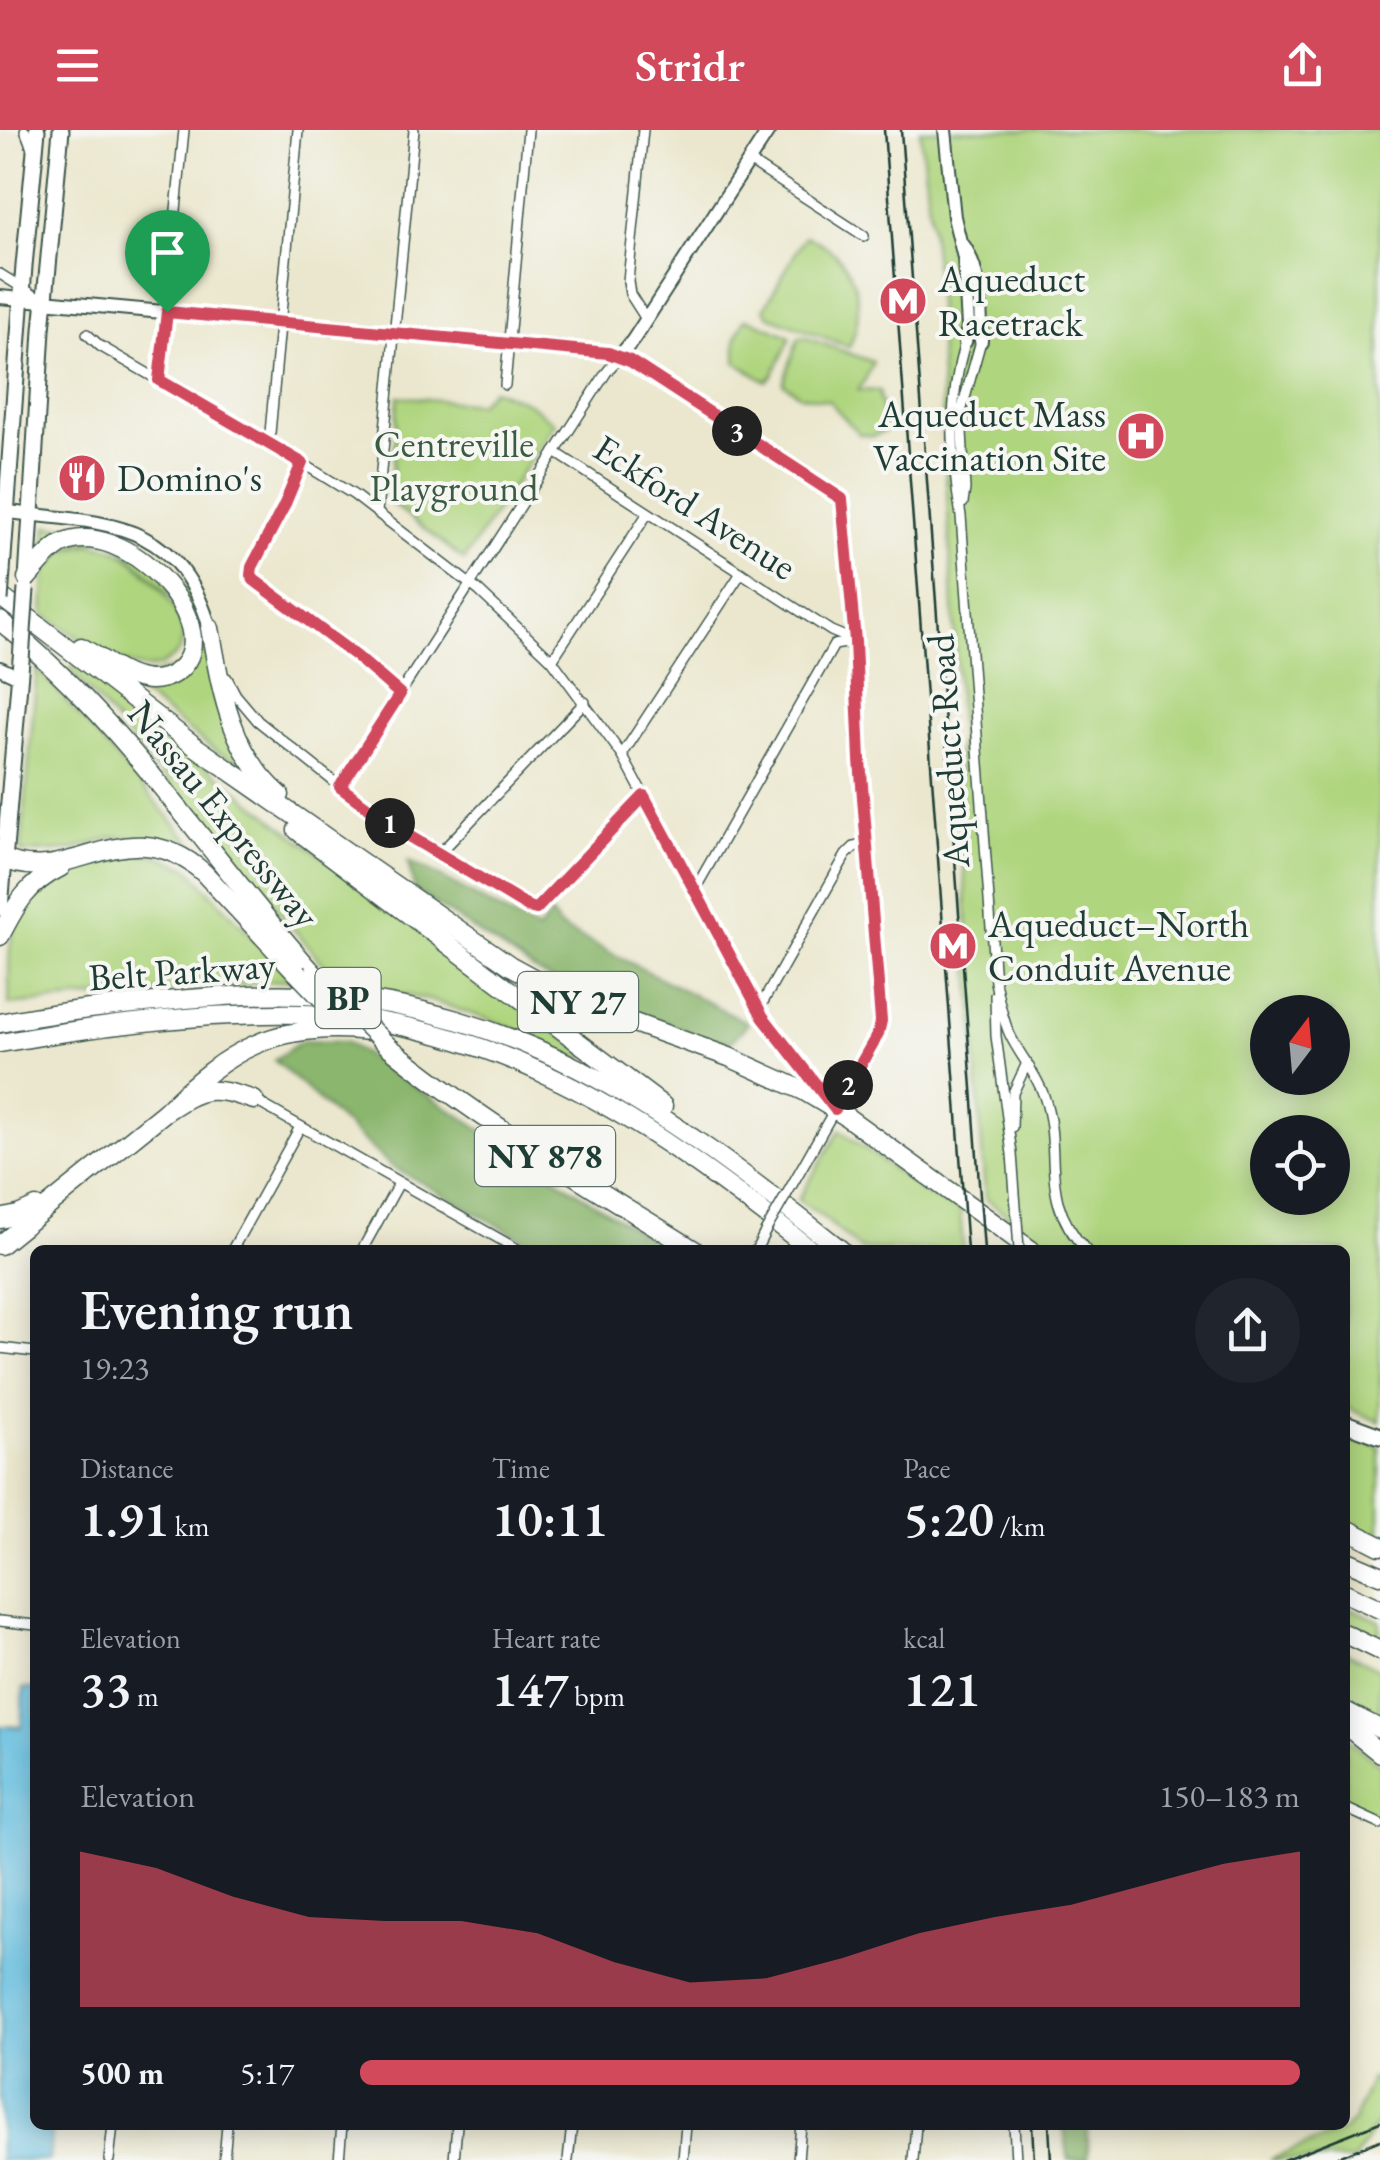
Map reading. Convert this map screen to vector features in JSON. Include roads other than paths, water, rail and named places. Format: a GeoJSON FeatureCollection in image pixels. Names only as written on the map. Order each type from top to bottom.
{"type":"FeatureCollection","features":[{"type":"Feature","properties":{"kind":"highway"},"geometry":{"type":"LineString","coordinates":[[27,584],[50,552],[66,542],[92,538],[111,543],[140,560],[170,589],[188,618],[193,641],[178,671],[146,680],[32,621]]}},
{"type":"Feature","properties":{"kind":"highway","name":"NY 27"},"geometry":{"type":"LineString","coordinates":[[0,598],[196,748],[491,952],[547,987],[598,1011],[755,1067],[835,1109],[1022,1245]]}},
{"type":"Feature","properties":{"kind":"highway","name":"Nassau Expressway"},"geometry":{"type":"LineString","coordinates":[[0,622],[42,656],[116,732],[278,932],[305,973],[380,1045],[509,1134],[686,1245]]}},
{"type":"Feature","properties":{"kind":"highway"},"geometry":{"type":"LineString","coordinates":[[210,628],[228,714],[244,752],[276,792],[346,849]]}},
{"type":"Feature","properties":{"kind":"highway"},"geometry":{"type":"LineString","coordinates":[[196,748],[246,791],[656,1101],[724,1159]]}},
{"type":"Feature","properties":{"kind":"highway"},"geometry":{"type":"LineString","coordinates":[[2,858],[20,865],[42,865],[128,845],[155,847],[182,857],[204,873],[305,973]]}},
{"type":"Feature","properties":{"kind":"highway"},"geometry":{"type":"LineString","coordinates":[[0,936],[31,887],[82,857]]}},
{"type":"Feature","properties":{"kind":"highway","name":"Belt Parkway"},"geometry":{"type":"LineString","coordinates":[[4,1022],[124,1005],[308,995],[385,1003],[476,1026],[546,1053],[630,1097],[724,1159],[836,1245]]}},
{"type":"Feature","properties":{"kind":"highway","name":"Belt Parkway"},"geometry":{"type":"LineString","coordinates":[[0,1043],[84,1029],[253,1014],[346,1017],[404,1026],[485,1049],[592,1098],[696,1162],[804,1245]]}},
{"type":"Feature","properties":{"kind":"highway"},"geometry":{"type":"LineString","coordinates":[[165,1112],[228,1058],[254,1044],[286,1034],[320,1030],[365,1030],[418,1040],[467,1053],[592,1098]]}},
{"type":"Feature","properties":{"kind":"highway"},"geometry":{"type":"LineString","coordinates":[[228,1058],[227,1078],[254,1100]]}},
{"type":"Feature","properties":{"kind":"highway"},"geometry":{"type":"LineString","coordinates":[[0,1245],[192,1094],[208,1090],[254,1100]]}},
{"type":"Feature","properties":{"kind":"highway"},"geometry":{"type":"LineString","coordinates":[[0,1219],[27,1212],[75,1184]]}},
{"type":"Feature","properties":{"kind":"highway"},"geometry":{"type":"LineString","coordinates":[[1350,1531],[1380,1546]]}},
{"type":"Feature","properties":{"kind":"highway"},"geometry":{"type":"LineString","coordinates":[[1350,1542],[1380,1555]]}},
{"type":"Feature","properties":{"kind":"highway"},"geometry":{"type":"LineString","coordinates":[[1350,1562],[1380,1574]]}},
{"type":"Feature","properties":{"kind":"highway"},"geometry":{"type":"LineString","coordinates":[[1350,1595],[1380,1609]]}},
{"type":"Feature","properties":{"kind":"highway"},"geometry":{"type":"LineString","coordinates":[[1350,1636],[1380,1651]]}},
{"type":"Feature","properties":{"kind":"highway"},"geometry":{"type":"LineString","coordinates":[[1350,1714],[1380,1729]]}},
{"type":"Feature","properties":{"kind":"highway"},"geometry":{"type":"LineString","coordinates":[[1350,1729],[1380,1753]]}},
{"type":"Feature","properties":{"kind":"main road"},"geometry":{"type":"LineString","coordinates":[[0,598],[3,512],[37,130]]}},
{"type":"Feature","properties":{"kind":"main road"},"geometry":{"type":"LineString","coordinates":[[0,908],[61,130]]}},
{"type":"Feature","properties":{"kind":"main road"},"geometry":{"type":"LineString","coordinates":[[1350,1422],[1378,1436]]}},
{"type":"Feature","properties":{"kind":"street"},"geometry":{"type":"LineString","coordinates":[[25,130],[34,155]]}},
{"type":"Feature","properties":{"kind":"street"},"geometry":{"type":"LineString","coordinates":[[159,380],[184,130]]}},
{"type":"Feature","properties":{"kind":"street"},"geometry":{"type":"LineString","coordinates":[[266,442],[270,433],[298,130]]}},
{"type":"Feature","properties":{"kind":"street"},"geometry":{"type":"LineString","coordinates":[[377,512],[414,130]]}},
{"type":"Feature","properties":{"kind":"street"},"geometry":{"type":"LineString","coordinates":[[505,385],[528,130]]}},
{"type":"Feature","properties":{"kind":"street"},"geometry":{"type":"LineString","coordinates":[[642,130],[628,280],[630,294],[646,318]]}},
{"type":"Feature","properties":{"kind":"street"},"geometry":{"type":"LineString","coordinates":[[340,787],[555,452],[769,130]]}},
{"type":"Feature","properties":{"kind":"street","name":"Aqueduct Road"},"geometry":{"type":"LineString","coordinates":[[946,130],[954,217],[964,258],[968,326],[952,410],[996,1036],[1017,1220],[1026,1245]]}},
{"type":"Feature","properties":{"kind":"street","name":"Aqueduct Road"},"geometry":{"type":"LineString","coordinates":[[949,153],[954,130]]}},
{"type":"Feature","properties":{"kind":"street"},"geometry":{"type":"LineString","coordinates":[[749,161],[864,236]]}},
{"type":"Feature","properties":{"kind":"street","name":"Aqueduct Road"},"geometry":{"type":"LineString","coordinates":[[960,240],[975,269],[982,341],[962,412],[965,488],[961,516]]}},
{"type":"Feature","properties":{"kind":"street"},"geometry":{"type":"LineString","coordinates":[[0,274],[23,294],[45,301],[608,353],[630,361],[842,499],[881,1021],[878,1034],[759,1245]]}},
{"type":"Feature","properties":{"kind":"street"},"geometry":{"type":"LineString","coordinates":[[0,297],[23,294]]}},
{"type":"Feature","properties":{"kind":"street"},"geometry":{"type":"LineString","coordinates":[[87,334],[100,346],[302,463],[377,512],[470,584],[552,660],[622,755],[758,1010],[835,1109]]}},
{"type":"Feature","properties":{"kind":"street","name":"Eckford Avenue"},"geometry":{"type":"LineString","coordinates":[[555,452],[831,631],[855,641]]}},
{"type":"Feature","properties":{"kind":"street"},"geometry":{"type":"LineString","coordinates":[[302,463],[251,575],[400,694]]}},
{"type":"Feature","properties":{"kind":"street"},"geometry":{"type":"LineString","coordinates":[[3,512],[107,524],[162,550],[189,580],[199,598],[224,672],[236,695],[266,730],[402,832],[528,907],[536,909],[644,796]]}},
{"type":"Feature","properties":{"kind":"street"},"geometry":{"type":"LineString","coordinates":[[552,660],[648,512]]}},
{"type":"Feature","properties":{"kind":"street"},"geometry":{"type":"LineString","coordinates":[[622,755],[741,572]]}},
{"type":"Feature","properties":{"kind":"street"},"geometry":{"type":"LineString","coordinates":[[694,891],[834,646],[855,641]]}},
{"type":"Feature","properties":{"kind":"street"},"geometry":{"type":"LineString","coordinates":[[0,668],[20,668]]}},
{"type":"Feature","properties":{"kind":"street"},"geometry":{"type":"LineString","coordinates":[[439,854],[585,702]]}},
{"type":"Feature","properties":{"kind":"street"},"geometry":{"type":"LineString","coordinates":[[758,1010],[846,856],[854,847],[868,843]]}},
{"type":"Feature","properties":{"kind":"street","name":"Aqueduct Road"},"geometry":{"type":"LineString","coordinates":[[995,982],[1008,1029],[1038,1080],[1047,1107],[1058,1205],[1082,1245]]}},
{"type":"Feature","properties":{"kind":"street"},"geometry":{"type":"LineString","coordinates":[[1012,1154],[1012,1093],[1027,1063]]}},
{"type":"Feature","properties":{"kind":"street"},"geometry":{"type":"LineString","coordinates":[[254,1100],[510,1245]]}},
{"type":"Feature","properties":{"kind":"street"},"geometry":{"type":"LineString","coordinates":[[235,1245],[300,1127]]}},
{"type":"Feature","properties":{"kind":"street"},"geometry":{"type":"LineString","coordinates":[[365,1245],[399,1183]]}},
{"type":"Feature","properties":{"kind":"street"},"geometry":{"type":"LineString","coordinates":[[495,1245],[499,1239]]}},
{"type":"Feature","properties":{"kind":"street"},"geometry":{"type":"LineString","coordinates":[[0,1348],[30,1351]]}},
{"type":"Feature","properties":{"kind":"street"},"geometry":{"type":"LineString","coordinates":[[0,1622],[30,1625]]}},
{"type":"Feature","properties":{"kind":"street"},"geometry":{"type":"LineString","coordinates":[[1350,1810],[1380,1824]]}},
{"type":"Feature","properties":{"kind":"street"},"geometry":{"type":"LineString","coordinates":[[110,2160],[113,2130]]}},
{"type":"Feature","properties":{"kind":"street"},"geometry":{"type":"LineString","coordinates":[[224,2160],[227,2130]]}},
{"type":"Feature","properties":{"kind":"street"},"geometry":{"type":"LineString","coordinates":[[339,2160],[342,2130]]}},
{"type":"Feature","properties":{"kind":"street"},"geometry":{"type":"LineString","coordinates":[[454,2160],[457,2130]]}},
{"type":"Feature","properties":{"kind":"street"},"geometry":{"type":"LineString","coordinates":[[568,2160],[571,2130]]}},
{"type":"Feature","properties":{"kind":"street"},"geometry":{"type":"LineString","coordinates":[[683,2160],[686,2130]]}},
{"type":"Feature","properties":{"kind":"street"},"geometry":{"type":"LineString","coordinates":[[798,2160],[801,2130]]}},
{"type":"Feature","properties":{"kind":"street"},"geometry":{"type":"LineString","coordinates":[[913,2160],[916,2130]]}},
{"type":"Feature","properties":{"kind":"street"},"geometry":{"type":"LineString","coordinates":[[1014,2130],[1016,2160]]}},
{"type":"Feature","properties":{"kind":"water"},"geometry":{"type":"Polygon","coordinates":[[[24,1688],[30,1689],[30,2130],[52,2130],[49,2160],[0,2160],[0,1726],[21,1727],[24,1688]]]}},
{"type":"Feature","properties":{"kind":"tram line"},"geometry":{"type":"LineString","coordinates":[[1283,2160],[1380,2122]]}},
{"type":"Feature","properties":{"kind":"tram line"},"geometry":{"type":"LineString","coordinates":[[1331,2160],[1380,2140]]}},
{"type":"Feature","properties":{"kind":"railway"},"geometry":{"type":"LineString","coordinates":[[884,130],[967,1245]]}},
{"type":"Feature","properties":{"kind":"railway"},"geometry":{"type":"LineString","coordinates":[[901,130],[984,1245]]}},
{"type":"Feature","properties":{"kind":"railway"},"geometry":{"type":"LineString","coordinates":[[1032,2130],[1034,2160]]}},
{"type":"Feature","properties":{"kind":"railway"},"geometry":{"type":"LineString","coordinates":[[1049,2130],[1051,2160]]}},
{"type":"Feature","properties":{"kind":"place","name":"Aqueduct Racetrack"},"geometry":{"type":"Point","coordinates":[903,301]}},
{"type":"Feature","properties":{"kind":"place","name":"Aqueduct Mass Vaccination Site"},"geometry":{"type":"Point","coordinates":[1141,436]}},
{"type":"Feature","properties":{"kind":"place","name":"Domino's"},"geometry":{"type":"Point","coordinates":[82,478]}},
{"type":"Feature","properties":{"kind":"place","name":"Aqueduct–North Conduit Avenue"},"geometry":{"type":"Point","coordinates":[953,946]}},
{"type":"Feature","properties":{"kind":"park label","name":"Centreville Playground"},"geometry":{"type":"Point","coordinates":[454,466]}}]}
